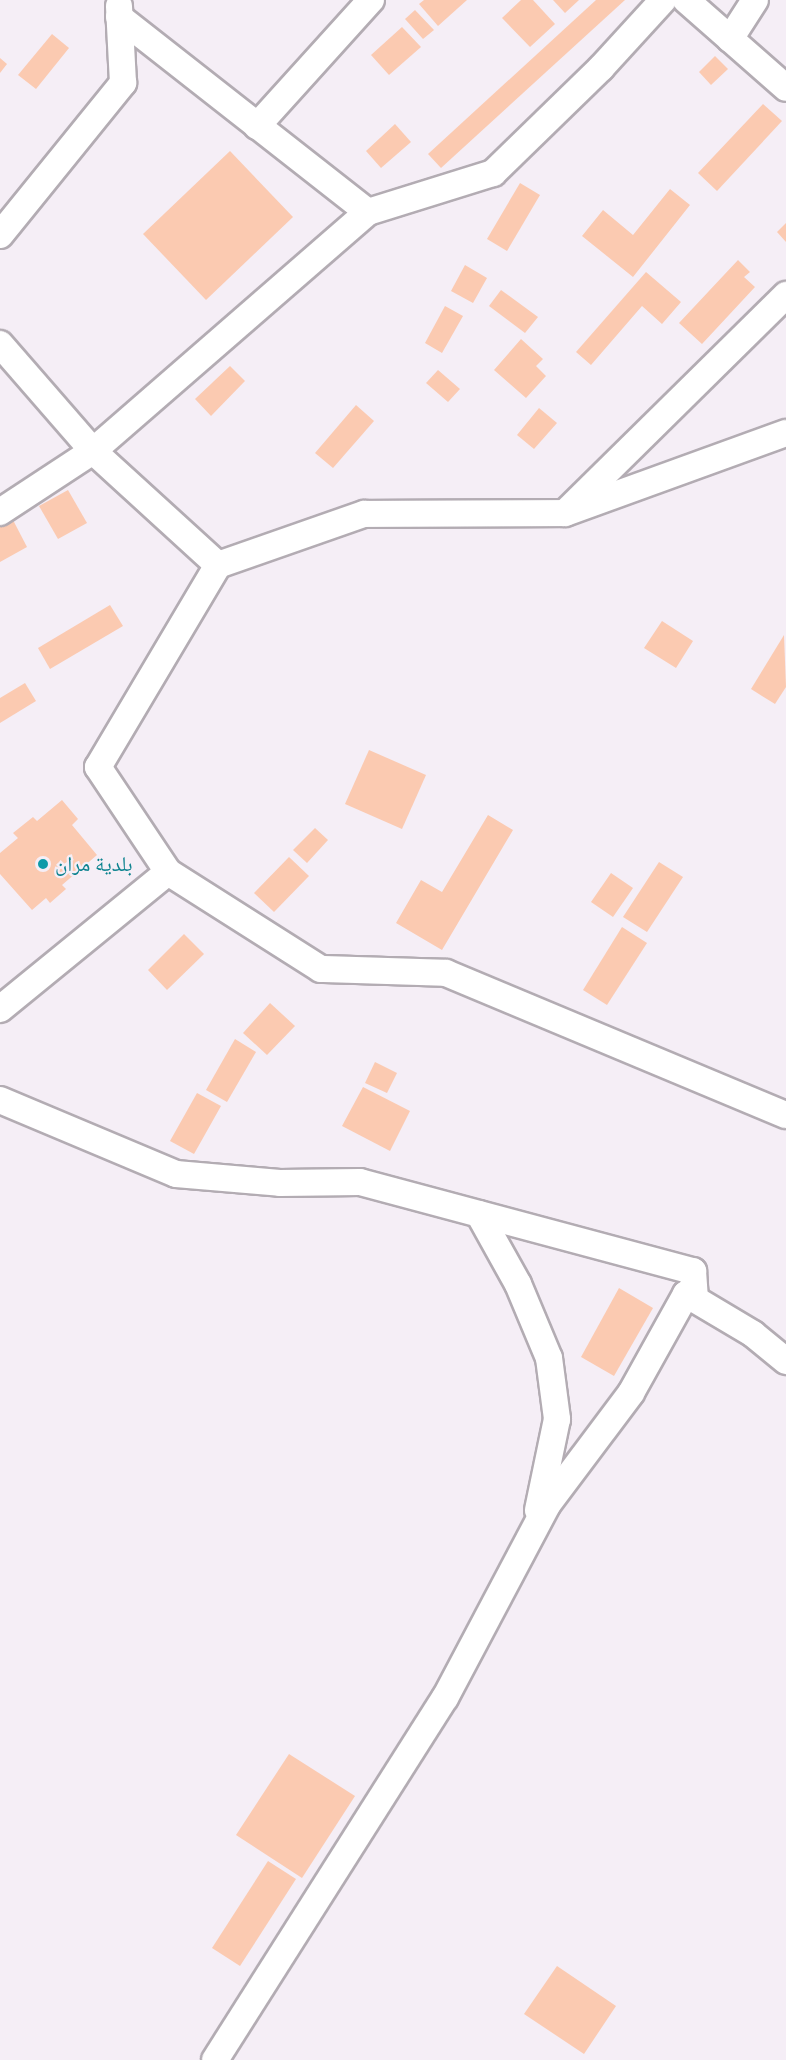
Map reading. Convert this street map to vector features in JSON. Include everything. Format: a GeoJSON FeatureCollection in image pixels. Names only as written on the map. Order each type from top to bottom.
{"type":"FeatureCollection","features":[{"type":"Feature","properties":{"kind":"street"},"geometry":{"type":"LineString","coordinates":[[257,126],[371,0]]}},
{"type":"Feature","properties":{"kind":"street"},"geometry":{"type":"LineString","coordinates":[[0,512],[93,451],[368,212],[493,173],[602,68],[663,0]]}},
{"type":"Feature","properties":{"kind":"street"},"geometry":{"type":"LineString","coordinates":[[686,0],[786,88]]}},
{"type":"Feature","properties":{"kind":"street"},"geometry":{"type":"LineString","coordinates":[[730,39],[755,0]]}},
{"type":"Feature","properties":{"kind":"street"},"geometry":{"type":"LineString","coordinates":[[119,8],[257,126],[368,212]]}},
{"type":"Feature","properties":{"kind":"street"},"geometry":{"type":"LineString","coordinates":[[0,235],[123,83],[119,8]]}},
{"type":"Feature","properties":{"kind":"street"},"geometry":{"type":"LineString","coordinates":[[565,513],[786,295]]}},
{"type":"Feature","properties":{"kind":"street"},"geometry":{"type":"LineString","coordinates":[[0,344],[93,451],[218,565]]}},
{"type":"Feature","properties":{"kind":"street"},"geometry":{"type":"LineString","coordinates":[[786,433],[565,513],[364,514],[218,565],[98,767],[168,872],[321,969],[446,973],[786,1115]]}},
{"type":"Feature","properties":{"kind":"street"},"geometry":{"type":"LineString","coordinates":[[0,1009],[168,872]]}},
{"type":"Feature","properties":{"kind":"street"},"geometry":{"type":"LineString","coordinates":[[0,1100],[176,1174],[280,1183],[360,1182],[693,1271],[694,1299]]}},
{"type":"Feature","properties":{"kind":"street"},"geometry":{"type":"LineString","coordinates":[[479,1214],[518,1284],[549,1358],[557,1419],[534,1529]]}},
{"type":"Feature","properties":{"kind":"street"},"geometry":{"type":"LineString","coordinates":[[215,2060],[445,1698],[547,1504],[631,1393],[686,1293],[753,1334],[786,1362]]}},
{"type":"Feature","properties":{"kind":"building"},"geometry":{"type":"Polygon","coordinates":[[[424,0],[467,0],[438,26],[419,4],[424,0]]]}},
{"type":"Feature","properties":{"kind":"building"},"geometry":{"type":"Polygon","coordinates":[[[521,0],[533,0],[555,24],[530,47],[502,18],[521,0]]]}},
{"type":"Feature","properties":{"kind":"building"},"geometry":{"type":"Polygon","coordinates":[[[553,0],[579,0],[565,13],[553,0]]]}},
{"type":"Feature","properties":{"kind":"building"},"geometry":{"type":"Polygon","coordinates":[[[596,0],[625,0],[441,168],[428,154],[596,0]]]}},
{"type":"Feature","properties":{"kind":"building"},"geometry":{"type":"Polygon","coordinates":[[[415,10],[434,30],[423,39],[405,19],[415,10]]]}},
{"type":"Feature","properties":{"kind":"building"},"geometry":{"type":"Polygon","coordinates":[[[402,27],[421,47],[389,75],[371,55],[402,27]]]}},
{"type":"Feature","properties":{"kind":"building"},"geometry":{"type":"Polygon","coordinates":[[[52,34],[69,48],[36,89],[18,75],[52,34]]]}},
{"type":"Feature","properties":{"kind":"building"},"geometry":{"type":"Polygon","coordinates":[[[715,56],[728,69],[711,85],[699,72],[715,56]]]}},
{"type":"Feature","properties":{"kind":"building"},"geometry":{"type":"Polygon","coordinates":[[[0,58],[7,64],[0,73],[0,58]]]}},
{"type":"Feature","properties":{"kind":"building"},"geometry":{"type":"Polygon","coordinates":[[[763,104],[782,121],[717,191],[698,173],[763,104]]]}},
{"type":"Feature","properties":{"kind":"building"},"geometry":{"type":"Polygon","coordinates":[[[395,124],[411,142],[381,168],[366,151],[395,124]]]}},
{"type":"Feature","properties":{"kind":"building"},"geometry":{"type":"Polygon","coordinates":[[[230,151],[293,217],[206,300],[143,234],[230,151]]]}},
{"type":"Feature","properties":{"kind":"building"},"geometry":{"type":"Polygon","coordinates":[[[520,183],[540,195],[507,251],[487,239],[520,183]]]}},
{"type":"Feature","properties":{"kind":"building"},"geometry":{"type":"Polygon","coordinates":[[[670,189],[690,205],[633,277],[582,236],[603,210],[633,235],[670,189]]]}},
{"type":"Feature","properties":{"kind":"building"},"geometry":{"type":"Polygon","coordinates":[[[786,223],[786,242],[777,232],[786,223]]]}},
{"type":"Feature","properties":{"kind":"building"},"geometry":{"type":"Polygon","coordinates":[[[738,260],[750,272],[744,277],[755,287],[702,344],[679,323],[738,260]]]}},
{"type":"Feature","properties":{"kind":"building"},"geometry":{"type":"Polygon","coordinates":[[[465,265],[487,278],[473,303],[451,291],[465,265]]]}},
{"type":"Feature","properties":{"kind":"building"},"geometry":{"type":"Polygon","coordinates":[[[646,272],[681,302],[662,324],[642,306],[591,365],[576,352],[646,272]]]}},
{"type":"Feature","properties":{"kind":"building"},"geometry":{"type":"Polygon","coordinates":[[[501,290],[538,317],[525,333],[489,306],[501,290]]]}},
{"type":"Feature","properties":{"kind":"building"},"geometry":{"type":"Polygon","coordinates":[[[445,306],[463,316],[442,353],[425,343],[445,306]]]}},
{"type":"Feature","properties":{"kind":"building"},"geometry":{"type":"Polygon","coordinates":[[[521,339],[543,359],[536,366],[546,376],[526,398],[494,370],[521,339]]]}},
{"type":"Feature","properties":{"kind":"building"},"geometry":{"type":"Polygon","coordinates":[[[230,366],[245,381],[211,416],[195,399],[230,366]]]}},
{"type":"Feature","properties":{"kind":"building"},"geometry":{"type":"Polygon","coordinates":[[[438,370],[460,389],[448,402],[426,383],[438,370]]]}},
{"type":"Feature","properties":{"kind":"building"},"geometry":{"type":"Polygon","coordinates":[[[356,405],[374,421],[333,468],[315,453],[356,405]]]}},
{"type":"Feature","properties":{"kind":"building"},"geometry":{"type":"Polygon","coordinates":[[[539,408],[557,423],[534,449],[517,435],[539,408]]]}},
{"type":"Feature","properties":{"kind":"building"},"geometry":{"type":"Polygon","coordinates":[[[68,490],[87,523],[58,539],[39,506],[68,490]]]}},
{"type":"Feature","properties":{"kind":"building"},"geometry":{"type":"Polygon","coordinates":[[[13,520],[27,547],[0,562],[0,527],[13,520]]]}},
{"type":"Feature","properties":{"kind":"building"},"geometry":{"type":"Polygon","coordinates":[[[110,605],[123,626],[50,669],[38,648],[110,605]]]}},
{"type":"Feature","properties":{"kind":"building"},"geometry":{"type":"Polygon","coordinates":[[[662,621],[693,641],[676,668],[644,648],[662,621]]]}},
{"type":"Feature","properties":{"kind":"building"},"geometry":{"type":"Polygon","coordinates":[[[784,635],[786,687],[775,704],[751,689],[784,635]]]}},
{"type":"Feature","properties":{"kind":"building"},"geometry":{"type":"Polygon","coordinates":[[[25,683],[36,701],[0,723],[0,698],[25,683]]]}},
{"type":"Feature","properties":{"kind":"building"},"geometry":{"type":"Polygon","coordinates":[[[369,750],[426,775],[402,829],[345,804],[369,750]]]}},
{"type":"Feature","properties":{"kind":"building","name":"بلدية مران"},"geometry":{"type":"Polygon","coordinates":[[[62,800],[78,819],[72,825],[97,855],[62,885],[66,889],[50,903],[46,898],[32,910],[0,874],[0,853],[18,838],[13,833],[33,817],[37,821],[62,800]]]}},
{"type":"Feature","properties":{"kind":"building"},"geometry":{"type":"Polygon","coordinates":[[[488,815],[513,830],[442,950],[396,923],[421,880],[442,892],[488,815]]]}},
{"type":"Feature","properties":{"kind":"building"},"geometry":{"type":"Polygon","coordinates":[[[315,828],[328,840],[307,863],[293,850],[315,828]]]}},
{"type":"Feature","properties":{"kind":"building"},"geometry":{"type":"Polygon","coordinates":[[[289,857],[309,876],[274,912],[254,893],[289,857]]]}},
{"type":"Feature","properties":{"kind":"building"},"geometry":{"type":"Polygon","coordinates":[[[659,862],[683,877],[647,932],[623,917],[659,862]]]}},
{"type":"Feature","properties":{"kind":"building"},"geometry":{"type":"Polygon","coordinates":[[[611,873],[633,888],[613,917],[591,902],[611,873]]]}},
{"type":"Feature","properties":{"kind":"building"},"geometry":{"type":"Polygon","coordinates":[[[622,927],[647,943],[607,1005],[583,990],[622,927]]]}},
{"type":"Feature","properties":{"kind":"building"},"geometry":{"type":"Polygon","coordinates":[[[184,934],[204,954],[167,990],[148,970],[184,934]]]}},
{"type":"Feature","properties":{"kind":"building"},"geometry":{"type":"Polygon","coordinates":[[[270,1003],[295,1026],[267,1055],[243,1033],[270,1003]]]}},
{"type":"Feature","properties":{"kind":"building"},"geometry":{"type":"Polygon","coordinates":[[[235,1039],[256,1052],[227,1102],[206,1090],[235,1039]]]}},
{"type":"Feature","properties":{"kind":"building"},"geometry":{"type":"Polygon","coordinates":[[[375,1062],[397,1073],[387,1093],[365,1083],[375,1062]]]}},
{"type":"Feature","properties":{"kind":"building"},"geometry":{"type":"Polygon","coordinates":[[[363,1087],[410,1111],[390,1151],[342,1126],[363,1087]]]}},
{"type":"Feature","properties":{"kind":"building"},"geometry":{"type":"Polygon","coordinates":[[[197,1093],[221,1106],[194,1154],[170,1141],[197,1093]]]}},
{"type":"Feature","properties":{"kind":"building"},"geometry":{"type":"Polygon","coordinates":[[[619,1288],[653,1308],[614,1376],[581,1357],[619,1288]]]}},
{"type":"Feature","properties":{"kind":"building"},"geometry":{"type":"Polygon","coordinates":[[[289,1754],[355,1796],[302,1878],[236,1835],[289,1754]]]}},
{"type":"Feature","properties":{"kind":"building"},"geometry":{"type":"Polygon","coordinates":[[[268,1861],[296,1879],[240,1966],[212,1948],[268,1861]]]}},
{"type":"Feature","properties":{"kind":"building"},"geometry":{"type":"Polygon","coordinates":[[[557,1966],[616,2006],[584,2054],[524,2014],[557,1966]]]}},
{"type":"Feature","properties":{"kind":"place","name":"بلدية مران"},"geometry":{"type":"Point","coordinates":[43,864]}}]}
